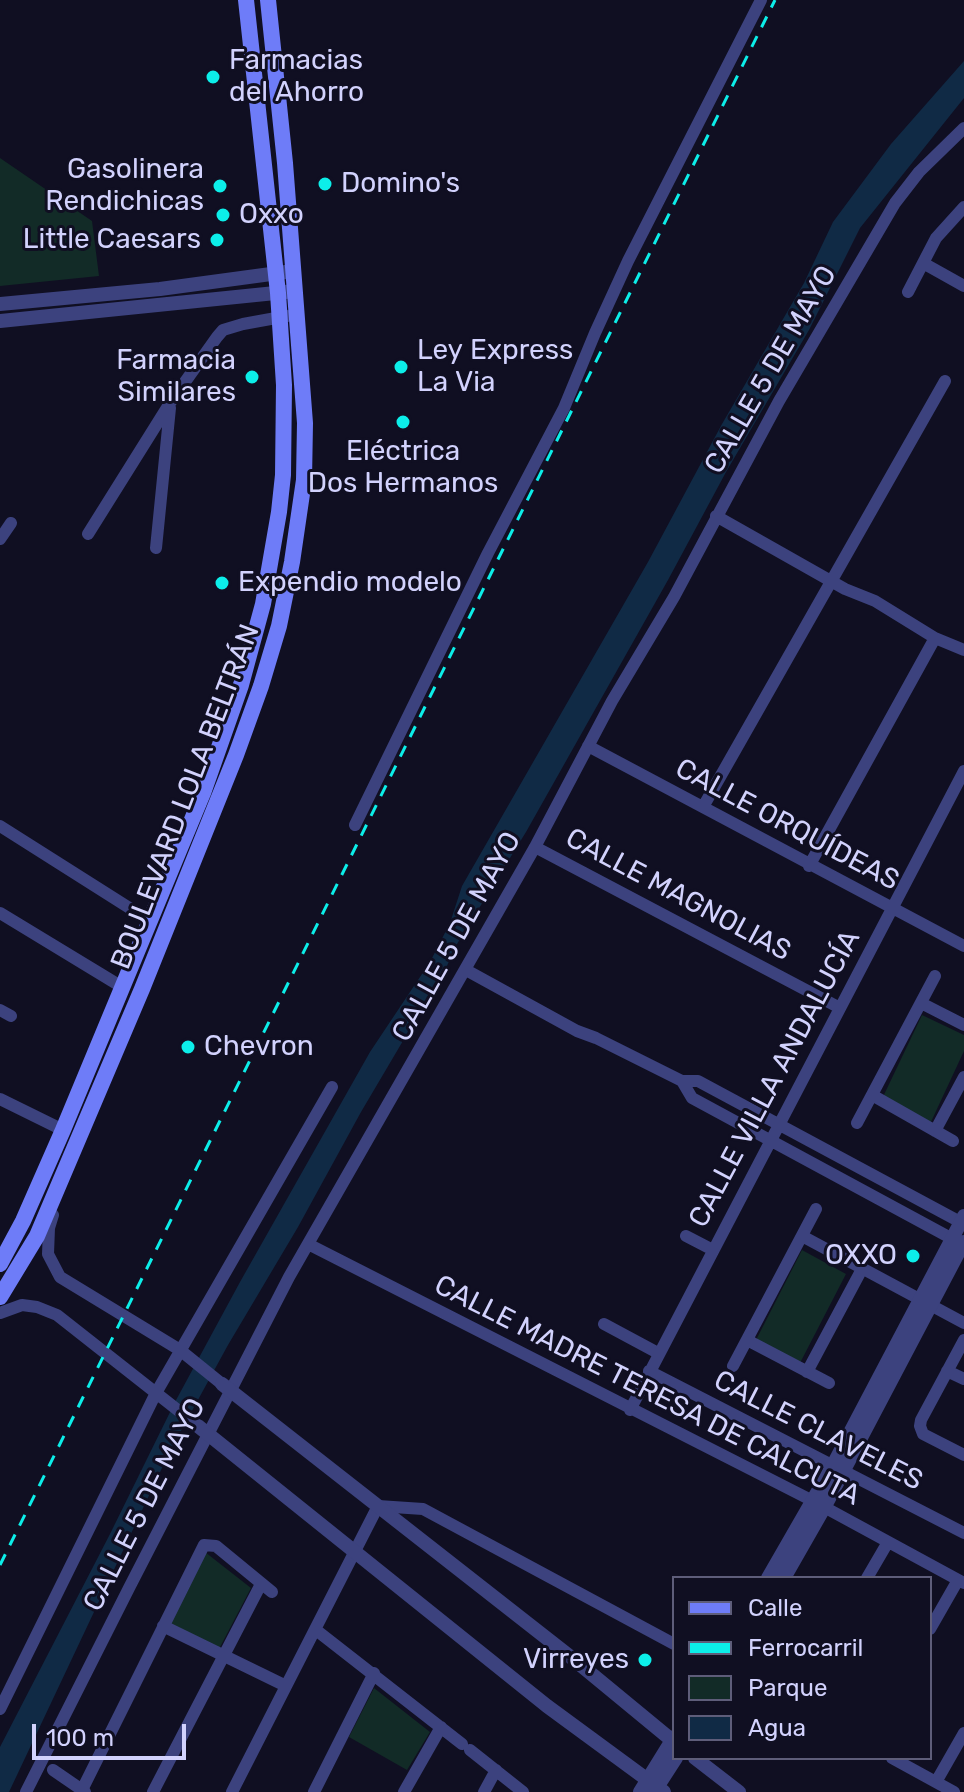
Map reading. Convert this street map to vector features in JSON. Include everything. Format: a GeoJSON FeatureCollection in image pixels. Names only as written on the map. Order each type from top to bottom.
{"type":"FeatureCollection","features":[{"type":"Feature","properties":{"kind":"main road","name":"BOULEVARD LOLA BELTRÁN"},"geometry":{"type":"LineString","coordinates":[[2,1261],[63,1130],[150,921],[188,852],[237,696],[266,589],[283,475],[284,385],[278,293],[246,0]]}},
{"type":"Feature","properties":{"kind":"main road","name":"BOULEVARD LOLA BELTRÁN"},"geometry":{"type":"LineString","coordinates":[[0,1297],[37,1236],[70,1158],[188,852],[261,686],[279,626],[300,512],[305,453],[298,315],[268,0]]}},
{"type":"Feature","properties":{"kind":"main road"},"geometry":{"type":"LineString","coordinates":[[2,1261],[19,1269]]}},
{"type":"Feature","properties":{"kind":"street"},"geometry":{"type":"LineString","coordinates":[[355,825],[488,553],[564,408],[628,261],[761,0]]}},
{"type":"Feature","properties":{"kind":"street","name":"CALLE 5 DE MAYO"},"geometry":{"type":"LineString","coordinates":[[26,1792],[203,1431],[535,847],[779,401],[895,203],[919,172],[964,128]]}},
{"type":"Feature","properties":{"kind":"street"},"geometry":{"type":"LineString","coordinates":[[908,292],[936,238],[964,207]]}},
{"type":"Feature","properties":{"kind":"street"},"geometry":{"type":"LineString","coordinates":[[923,263],[964,286]]}},
{"type":"Feature","properties":{"kind":"street"},"geometry":{"type":"LineString","coordinates":[[0,304],[160,289],[293,271]]}},
{"type":"Feature","properties":{"kind":"street"},"geometry":{"type":"LineString","coordinates":[[0,321],[295,291]]}},
{"type":"Feature","properties":{"kind":"street"},"geometry":{"type":"LineString","coordinates":[[88,534],[170,403],[223,330],[298,315]]}},
{"type":"Feature","properties":{"kind":"street"},"geometry":{"type":"LineString","coordinates":[[703,807],[945,381]]}},
{"type":"Feature","properties":{"kind":"street"},"geometry":{"type":"LineString","coordinates":[[156,548],[170,403]]}},
{"type":"Feature","properties":{"kind":"street"},"geometry":{"type":"LineString","coordinates":[[716,516],[875,601],[935,638],[964,650]]}},
{"type":"Feature","properties":{"kind":"street"},"geometry":{"type":"LineString","coordinates":[[0,539],[11,523]]}},
{"type":"Feature","properties":{"kind":"street"},"geometry":{"type":"LineString","coordinates":[[809,866],[935,638]]}},
{"type":"Feature","properties":{"kind":"street","name":"CALLE ORQUÍDEAS"},"geometry":{"type":"LineString","coordinates":[[588,746],[964,946]]}},
{"type":"Feature","properties":{"kind":"street","name":"CALLE VILLA ANDALUCÍA"},"geometry":{"type":"LineString","coordinates":[[630,1410],[964,771]]}},
{"type":"Feature","properties":{"kind":"street"},"geometry":{"type":"LineString","coordinates":[[0,826],[150,921]]}},
{"type":"Feature","properties":{"kind":"street","name":"CALLE MAGNOLIAS"},"geometry":{"type":"LineString","coordinates":[[535,847],[840,1008]]}},
{"type":"Feature","properties":{"kind":"street"},"geometry":{"type":"LineString","coordinates":[[0,913],[122,987]]}},
{"type":"Feature","properties":{"kind":"street"},"geometry":{"type":"LineString","coordinates":[[466,970],[577,1031],[682,1081],[698,1081],[963,1221],[961,1243],[838,1468],[785,1576]]}},
{"type":"Feature","properties":{"kind":"street"},"geometry":{"type":"LineString","coordinates":[[857,1123],[935,976]]}},
{"type":"Feature","properties":{"kind":"street"},"geometry":{"type":"LineString","coordinates":[[921,1003],[964,1025]]}},
{"type":"Feature","properties":{"kind":"street"},"geometry":{"type":"LineString","coordinates":[[935,1131],[964,1077]]}},
{"type":"Feature","properties":{"kind":"street"},"geometry":{"type":"LineString","coordinates":[[682,1081],[692,1098],[961,1243]]}},
{"type":"Feature","properties":{"kind":"street"},"geometry":{"type":"LineString","coordinates":[[0,1709],[182,1352],[332,1087]]}},
{"type":"Feature","properties":{"kind":"street"},"geometry":{"type":"LineString","coordinates":[[872,1095],[953,1141]]}},
{"type":"Feature","properties":{"kind":"street"},"geometry":{"type":"LineString","coordinates":[[0,1099],[63,1130]]}},
{"type":"Feature","properties":{"kind":"street"},"geometry":{"type":"LineString","coordinates":[[70,1158],[49,1228],[48,1254],[54,1268],[69,1284],[182,1352],[672,1739]]}},
{"type":"Feature","properties":{"kind":"street"},"geometry":{"type":"LineString","coordinates":[[733,1366],[816,1209]]}},
{"type":"Feature","properties":{"kind":"street"},"geometry":{"type":"LineString","coordinates":[[686,1236],[713,1250]]}},
{"type":"Feature","properties":{"kind":"street"},"geometry":{"type":"LineString","coordinates":[[802,1236],[964,1323]]}},
{"type":"Feature","properties":{"kind":"street","name":"CALLE MADRE TERESA DE CALCUTA"},"geometry":{"type":"LineString","coordinates":[[308,1244],[819,1504],[961,1582]]}},
{"type":"Feature","properties":{"kind":"street"},"geometry":{"type":"LineString","coordinates":[[807,1372],[862,1269]]}},
{"type":"Feature","properties":{"kind":"street"},"geometry":{"type":"LineString","coordinates":[[0,1313],[22,1305],[57,1315],[353,1553],[653,1788]]}},
{"type":"Feature","properties":{"kind":"street"},"geometry":{"type":"LineString","coordinates":[[604,1324],[658,1353]]}},
{"type":"Feature","properties":{"kind":"street"},"geometry":{"type":"LineString","coordinates":[[747,1340],[829,1383]]}},
{"type":"Feature","properties":{"kind":"street"},"geometry":{"type":"LineString","coordinates":[[964,1340],[921,1420],[920,1429],[923,1434],[964,1455]]}},
{"type":"Feature","properties":{"kind":"street","name":"CALLE CLAVELES"},"geometry":{"type":"LineString","coordinates":[[649,1371],[964,1533]]}},
{"type":"Feature","properties":{"kind":"street"},"geometry":{"type":"LineString","coordinates":[[947,1371],[964,1379]]}},
{"type":"Feature","properties":{"kind":"street"},"geometry":{"type":"LineString","coordinates":[[769,1576],[819,1504]]}},
{"type":"Feature","properties":{"kind":"street"},"geometry":{"type":"LineString","coordinates":[[232,1792],[378,1506]]}},
{"type":"Feature","properties":{"kind":"street"},"geometry":{"type":"LineString","coordinates":[[378,1506],[423,1509],[672,1643]]}},
{"type":"Feature","properties":{"kind":"street"},"geometry":{"type":"LineString","coordinates":[[868,1576],[888,1542]]}},
{"type":"Feature","properties":{"kind":"street"},"geometry":{"type":"LineString","coordinates":[[53,1770],[83,1791],[202,1547],[207,1544],[216,1546],[267,1588],[223,1656],[153,1792]]}},
{"type":"Feature","properties":{"kind":"street"},"geometry":{"type":"LineString","coordinates":[[932,1626],[961,1582]]}},
{"type":"Feature","properties":{"kind":"street"},"geometry":{"type":"LineString","coordinates":[[163,1626],[286,1686]]}},
{"type":"Feature","properties":{"kind":"street"},"geometry":{"type":"LineString","coordinates":[[316,1630],[523,1792]]}},
{"type":"Feature","properties":{"kind":"street"},"geometry":{"type":"LineString","coordinates":[[314,1792],[374,1673]]}},
{"type":"Feature","properties":{"kind":"street"},"geometry":{"type":"LineString","coordinates":[[404,1792],[441,1727]]}},
{"type":"Feature","properties":{"kind":"street"},"geometry":{"type":"LineString","coordinates":[[936,1782],[964,1733]]}},
{"type":"Feature","properties":{"kind":"street"},"geometry":{"type":"LineString","coordinates":[[653,1788],[672,1742]]}},
{"type":"Feature","properties":{"kind":"street"},"geometry":{"type":"LineString","coordinates":[[653,1788],[674,1760]]}},
{"type":"Feature","properties":{"kind":"street"},"geometry":{"type":"LineString","coordinates":[[698,1760],[739,1792]]}},
{"type":"Feature","properties":{"kind":"street"},"geometry":{"type":"LineString","coordinates":[[896,1760],[954,1792]]}},
{"type":"Feature","properties":{"kind":"street"},"geometry":{"type":"LineString","coordinates":[[484,1792],[496,1770]]}},
{"type":"Feature","properties":{"kind":"green space"},"geometry":{"type":"Polygon","coordinates":[[[0,158],[92,221],[99,276],[0,286],[0,158]]]}},
{"type":"Feature","properties":{"kind":"green space"},"geometry":{"type":"Polygon","coordinates":[[[922,1015],[964,1035],[964,1051],[930,1124],[881,1101],[922,1015]]]}},
{"type":"Feature","properties":{"kind":"green space"},"geometry":{"type":"Polygon","coordinates":[[[802,1250],[846,1274],[800,1363],[756,1340],[802,1250]]]}},
{"type":"Feature","properties":{"kind":"green space"},"geometry":{"type":"Polygon","coordinates":[[[205,1552],[251,1588],[219,1649],[169,1625],[205,1552]]]}},
{"type":"Feature","properties":{"kind":"green space"},"geometry":{"type":"Polygon","coordinates":[[[374,1688],[430,1732],[407,1770],[349,1737],[374,1688]]]}},
{"type":"Feature","properties":{"kind":"water"},"geometry":{"type":"Polygon","coordinates":[[[964,61],[964,98],[860,228],[809,330],[726,472],[526,832],[457,944],[228,1345],[170,1451],[9,1792],[0,1792],[0,1747],[175,1402],[240,1282],[370,1052],[430,962],[450,923],[462,886],[804,283],[833,222],[891,144],[964,61]]]}},
{"type":"Feature","properties":{"kind":"railway"},"geometry":{"type":"LineString","coordinates":[[0,1565],[775,0]]}},
{"type":"Feature","properties":{"kind":"place","name":"Farmacias del Ahorro"},"geometry":{"type":"Point","coordinates":[213,77]}},
{"type":"Feature","properties":{"kind":"place","name":"Domino's"},"geometry":{"type":"Point","coordinates":[325,184]}},
{"type":"Feature","properties":{"kind":"place","name":"Gasolinera Rendichicas"},"geometry":{"type":"Point","coordinates":[220,186]}},
{"type":"Feature","properties":{"kind":"place","name":"Oxxo"},"geometry":{"type":"Point","coordinates":[223,215]}},
{"type":"Feature","properties":{"kind":"place","name":"Little Caesars"},"geometry":{"type":"Point","coordinates":[217,240]}},
{"type":"Feature","properties":{"kind":"place","name":"Ley Express La Via"},"geometry":{"type":"Point","coordinates":[401,367]}},
{"type":"Feature","properties":{"kind":"place","name":"Farmacia Similares"},"geometry":{"type":"Point","coordinates":[252,377]}},
{"type":"Feature","properties":{"kind":"place","name":"Eléctrica Dos Hermanos"},"geometry":{"type":"Point","coordinates":[403,422]}},
{"type":"Feature","properties":{"kind":"place","name":"Expendio modelo"},"geometry":{"type":"Point","coordinates":[222,583]}},
{"type":"Feature","properties":{"kind":"place","name":"Chevron"},"geometry":{"type":"Point","coordinates":[188,1047]}},
{"type":"Feature","properties":{"kind":"place","name":"OXXO"},"geometry":{"type":"Point","coordinates":[913,1256]}},
{"type":"Feature","properties":{"kind":"place","name":"Virreyes"},"geometry":{"type":"Point","coordinates":[645,1660]}}]}
